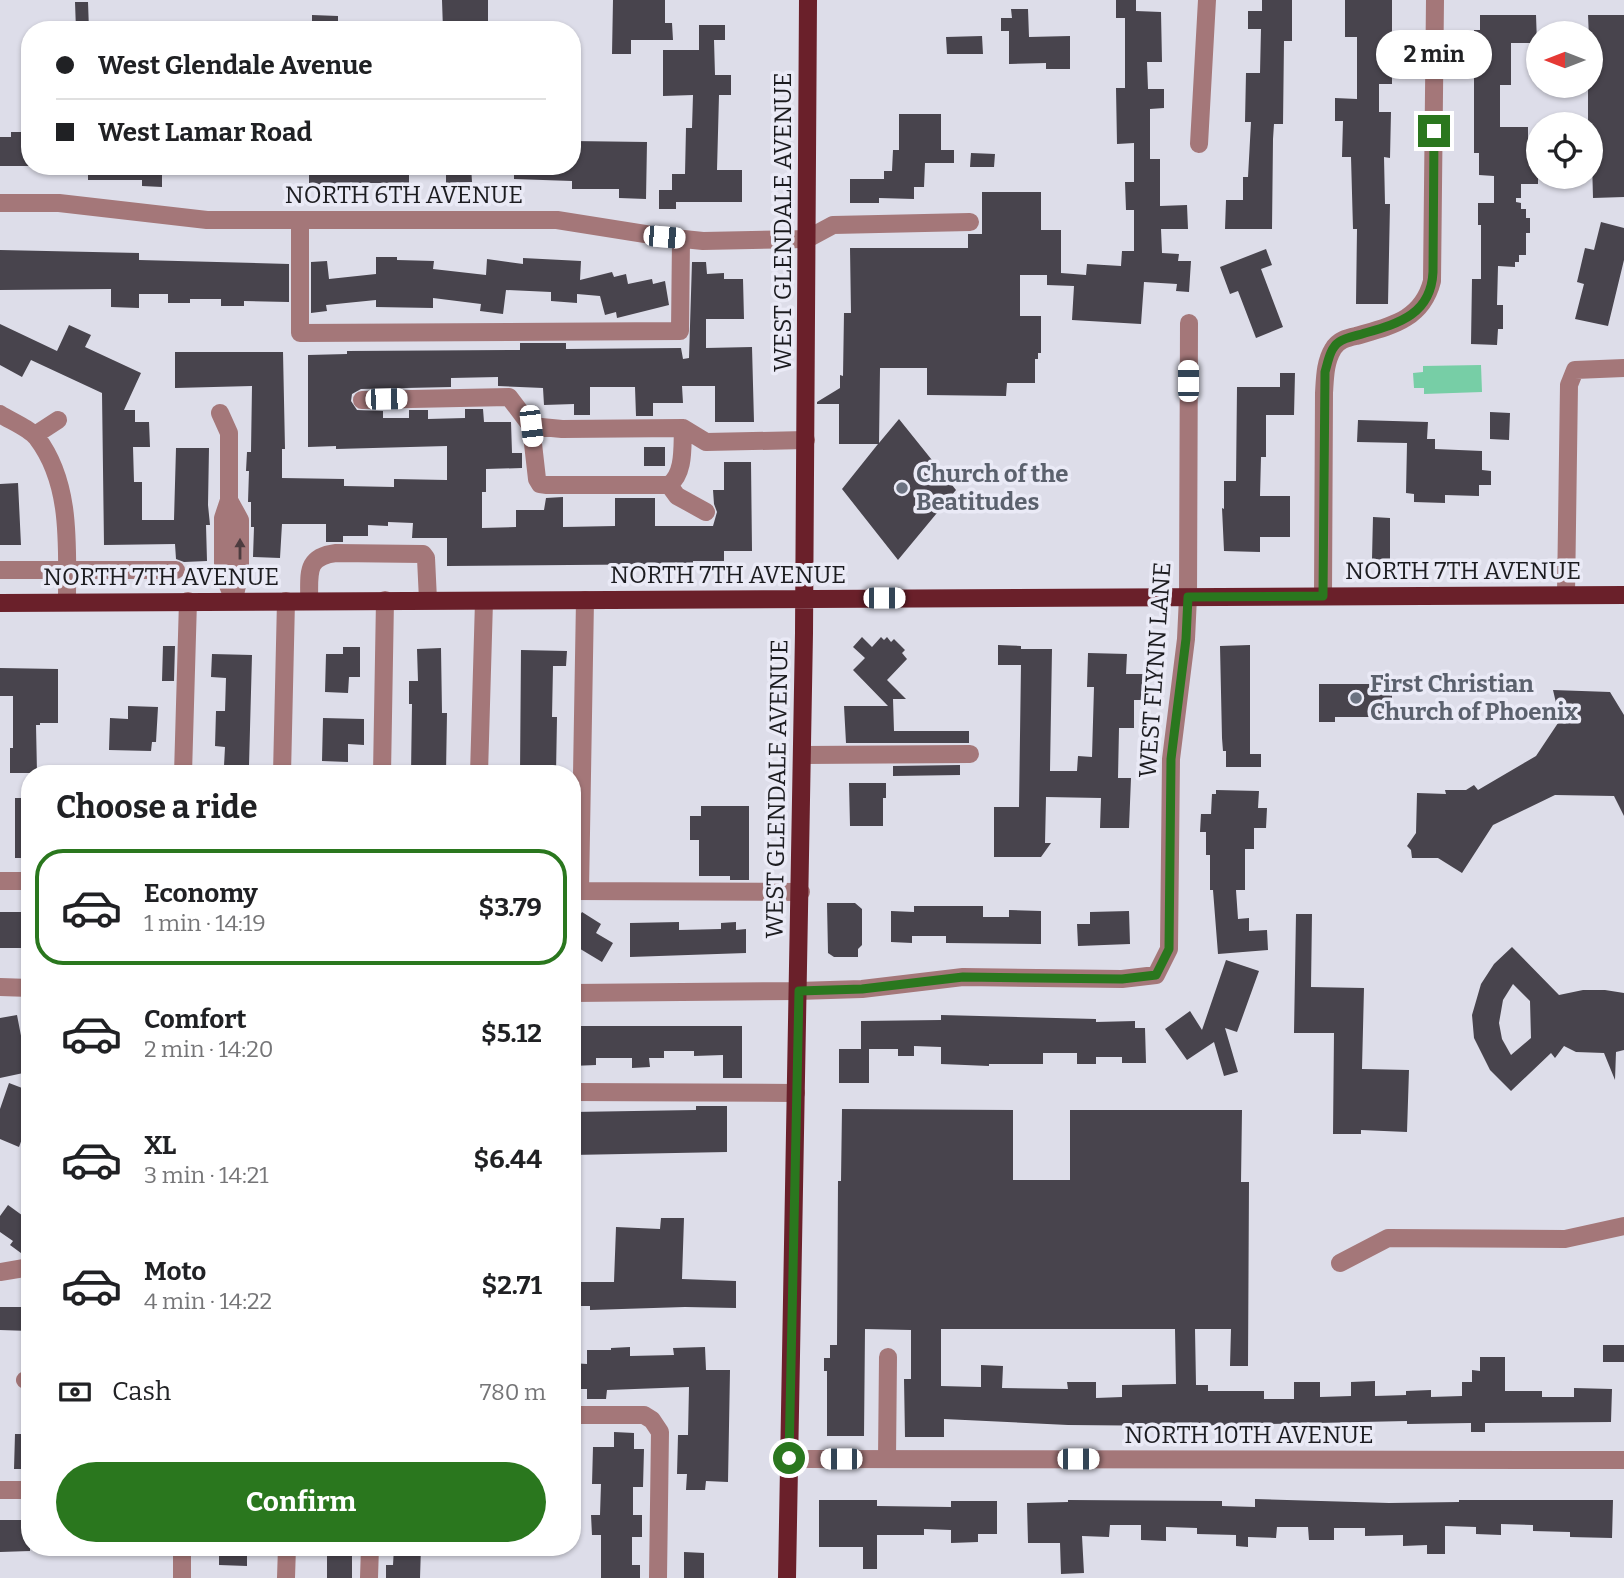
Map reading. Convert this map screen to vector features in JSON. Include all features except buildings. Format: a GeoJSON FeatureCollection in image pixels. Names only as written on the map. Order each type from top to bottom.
{"type":"FeatureCollection","features":[{"type":"Feature","properties":{"kind":"main road","name":"WEST GLENDALE AVENUE"},"geometry":{"type":"LineString","coordinates":[[787,1578],[803,755],[808,0]]}},
{"type":"Feature","properties":{"kind":"main road","name":"NORTH 7TH AVENUE"},"geometry":{"type":"LineString","coordinates":[[0,603],[1624,595]]}},
{"type":"Feature","properties":{"kind":"street"},"geometry":{"type":"LineString","coordinates":[[1199,144],[1207,0]]}},
{"type":"Feature","properties":{"kind":"street"},"geometry":{"type":"LineString","coordinates":[[1323,596],[1324,393],[1328,362],[1334,347],[1340,342],[1392,326],[1411,316],[1424,302],[1432,281],[1435,0]]}},
{"type":"Feature","properties":{"kind":"street","name":"NORTH 6TH AVENUE"},"geometry":{"type":"LineString","coordinates":[[0,203],[59,203],[206,220],[557,219],[703,241],[807,239]]}},
{"type":"Feature","properties":{"kind":"street"},"geometry":{"type":"LineString","coordinates":[[300,221],[300,333],[680,331],[681,239]]}},
{"type":"Feature","properties":{"kind":"street"},"geometry":{"type":"LineString","coordinates":[[807,239],[833,225],[970,222]]}},
{"type":"Feature","properties":{"kind":"street","name":"WEST FLYNN LANE"},"geometry":{"type":"LineString","coordinates":[[799,991],[862,989],[963,977],[1122,979],[1156,975],[1169,949],[1171,759],[1186,639],[1189,323]]}},
{"type":"Feature","properties":{"kind":"street"},"geometry":{"type":"LineString","coordinates":[[1566,595],[1569,385],[1575,370],[1624,368]]}},
{"type":"Feature","properties":{"kind":"street"},"geometry":{"type":"LineString","coordinates":[[362,400],[509,397],[531,426],[537,479],[540,484],[669,485],[676,480],[679,471],[683,428]]}},
{"type":"Feature","properties":{"kind":"street"},"geometry":{"type":"LineString","coordinates":[[220,413],[229,433],[229,500],[223,518],[223,573],[234,600]]}},
{"type":"Feature","properties":{"kind":"street"},"geometry":{"type":"LineString","coordinates":[[0,414],[35,435],[52,463],[62,496],[67,527],[68,602]]}},
{"type":"Feature","properties":{"kind":"street"},"geometry":{"type":"LineString","coordinates":[[35,435],[58,420]]}},
{"type":"Feature","properties":{"kind":"street"},"geometry":{"type":"LineString","coordinates":[[531,426],[562,429],[683,428],[706,442],[806,440]]}},
{"type":"Feature","properties":{"kind":"street"},"geometry":{"type":"LineString","coordinates":[[669,485],[677,496],[706,512]]}},
{"type":"Feature","properties":{"kind":"street"},"geometry":{"type":"LineString","coordinates":[[309,600],[313,562],[322,555],[336,553],[423,554],[427,567],[428,600]]}},
{"type":"Feature","properties":{"kind":"street","name":"NORTH 7TH AVENUE"},"geometry":{"type":"LineString","coordinates":[[0,570],[176,570]]}},
{"type":"Feature","properties":{"kind":"street"},"geometry":{"type":"LineString","coordinates":[[382,765],[385,600]]}},
{"type":"Feature","properties":{"kind":"street"},"geometry":{"type":"LineString","coordinates":[[479,765],[484,600]]}},
{"type":"Feature","properties":{"kind":"street"},"geometry":{"type":"LineString","coordinates":[[579,765],[584,600]]}},
{"type":"Feature","properties":{"kind":"street"},"geometry":{"type":"LineString","coordinates":[[183,765],[188,601]]}},
{"type":"Feature","properties":{"kind":"street"},"geometry":{"type":"LineString","coordinates":[[282,765],[286,601]]}},
{"type":"Feature","properties":{"kind":"street"},"geometry":{"type":"LineString","coordinates":[[803,755],[970,754]]}},
{"type":"Feature","properties":{"kind":"street"},"geometry":{"type":"LineString","coordinates":[[0,881],[21,881]]}},
{"type":"Feature","properties":{"kind":"street"},"geometry":{"type":"LineString","coordinates":[[581,891],[801,892]]}},
{"type":"Feature","properties":{"kind":"street"},"geometry":{"type":"LineString","coordinates":[[0,988],[21,988]]}},
{"type":"Feature","properties":{"kind":"street"},"geometry":{"type":"LineString","coordinates":[[581,993],[799,991]]}},
{"type":"Feature","properties":{"kind":"street"},"geometry":{"type":"LineString","coordinates":[[581,1092],[796,1093]]}},
{"type":"Feature","properties":{"kind":"street"},"geometry":{"type":"LineString","coordinates":[[1340,1264],[1388,1238],[1565,1239],[1624,1226]]}},
{"type":"Feature","properties":{"kind":"street"},"geometry":{"type":"LineString","coordinates":[[0,1272],[21,1268]]}},
{"type":"Feature","properties":{"kind":"street"},"geometry":{"type":"LineString","coordinates":[[887,1459],[888,1357]]}},
{"type":"Feature","properties":{"kind":"street"},"geometry":{"type":"LineString","coordinates":[[581,1415],[644,1415],[652,1420],[660,1432],[658,1578]]}},
{"type":"Feature","properties":{"kind":"street","name":"NORTH 10TH AVENUE"},"geometry":{"type":"LineString","coordinates":[[789,1458],[1624,1460]]}},
{"type":"Feature","properties":{"kind":"street"},"geometry":{"type":"LineString","coordinates":[[0,1490],[21,1490]]}},
{"type":"Feature","properties":{"kind":"street"},"geometry":{"type":"LineString","coordinates":[[181,1578],[182,1556]]}},
{"type":"Feature","properties":{"kind":"street"},"geometry":{"type":"LineString","coordinates":[[286,1578],[287,1556]]}},
{"type":"Feature","properties":{"kind":"street"},"geometry":{"type":"LineString","coordinates":[[369,1578],[370,1556]]}},
{"type":"Feature","properties":{"kind":"green space"},"geometry":{"type":"Polygon","coordinates":[[[1481,365],[1482,392],[1424,394],[1424,388],[1414,388],[1413,373],[1423,372],[1423,366],[1481,365]]]}},
{"type":"Feature","properties":{"kind":"place","name":"Church of the Beatitudes"},"geometry":{"type":"Point","coordinates":[902,488]}},
{"type":"Feature","properties":{"kind":"place","name":"First Christian Church of Phoenix"},"geometry":{"type":"Point","coordinates":[1356,698]}},
{"type":"Feature","properties":{"kind":"route"},"geometry":{"type":"LineString","coordinates":[[789,1458],[799,991],[862,989],[963,977],[1122,979],[1156,975],[1169,949],[1171,759],[1181,692],[1188,597],[1323,596],[1325,372],[1331,352],[1340,342],[1402,322],[1416,312],[1428,294],[1433,272],[1434,131]]}}]}
